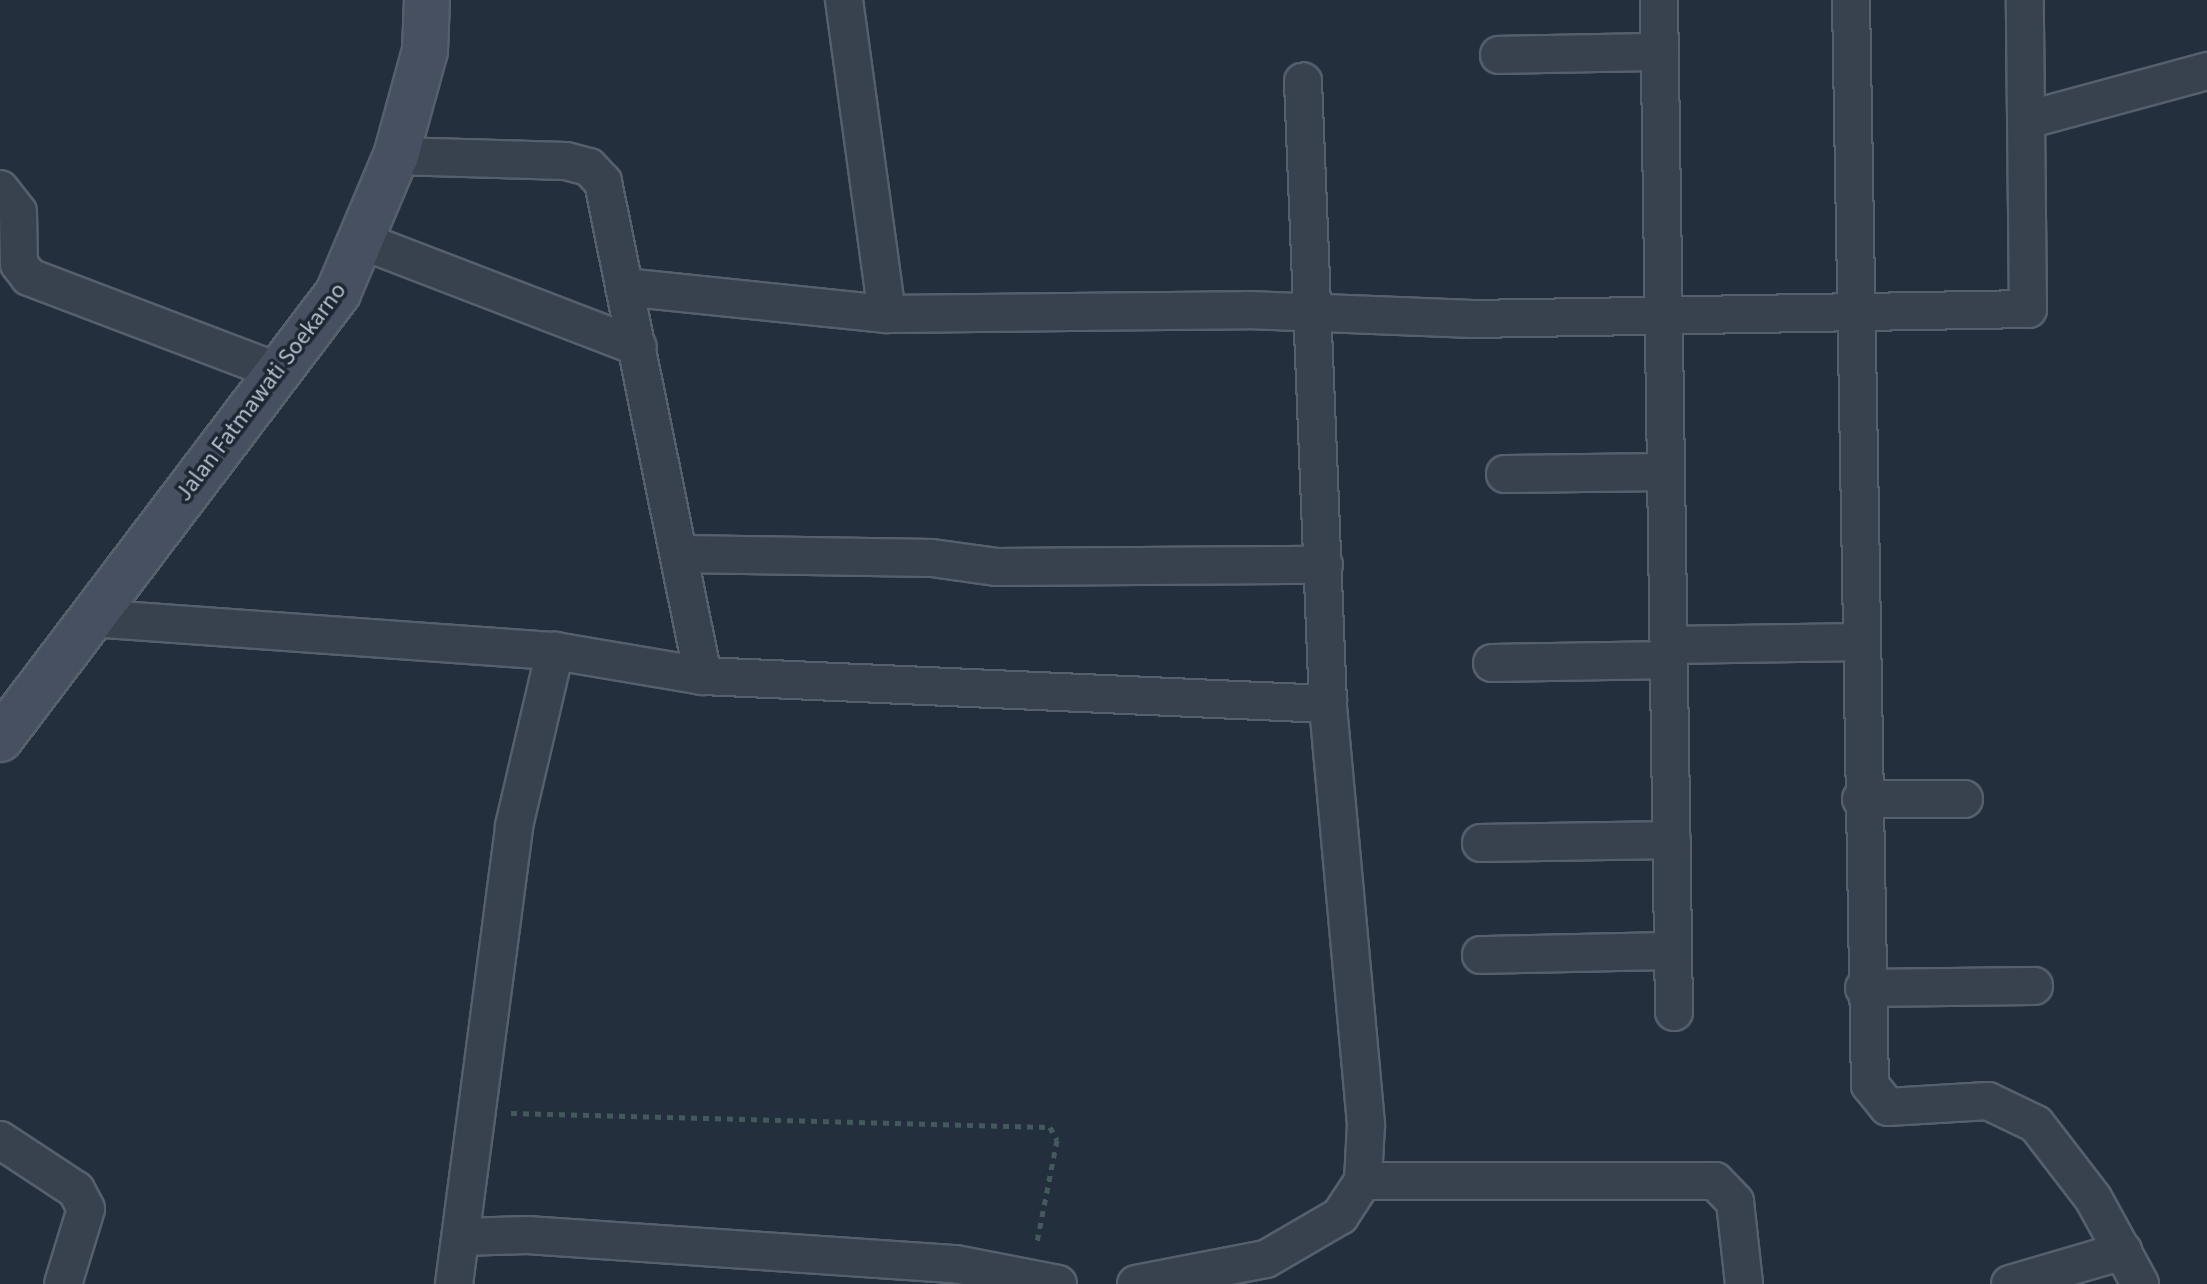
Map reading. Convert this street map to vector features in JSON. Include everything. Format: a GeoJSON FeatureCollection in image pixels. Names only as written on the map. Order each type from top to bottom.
{"type":"FeatureCollection","features":[{"type":"Feature","properties":{"kind":"main road","name":"Jalan Fatmawati Soekarno"},"geometry":{"type":"LineString","coordinates":[[0,739],[338,293],[365,242],[396,156],[425,51],[427,0]]}},
{"type":"Feature","properties":{"kind":"street"},"geometry":{"type":"LineString","coordinates":[[844,0],[887,314]]}},
{"type":"Feature","properties":{"kind":"street"},"geometry":{"type":"LineString","coordinates":[[1659,0],[1674,1012]]}},
{"type":"Feature","properties":{"kind":"street"},"geometry":{"type":"LineString","coordinates":[[1851,0],[1864,988],[1870,1085],[1879,1103],[2014,1107],[2058,1146],[2140,1284]]}},
{"type":"Feature","properties":{"kind":"street"},"geometry":{"type":"LineString","coordinates":[[624,287],[887,314],[1312,312],[1662,315],[2028,309],[2025,0]]}},
{"type":"Feature","properties":{"kind":"street"},"geometry":{"type":"LineString","coordinates":[[1499,55],[1660,52]]}},
{"type":"Feature","properties":{"kind":"street"},"geometry":{"type":"LineString","coordinates":[[2027,120],[2207,71]]}},
{"type":"Feature","properties":{"kind":"street"},"geometry":{"type":"LineString","coordinates":[[1136,1284],[1266,1259],[1340,1216],[1363,1181],[1366,1124],[1328,704],[1303,82]]}},
{"type":"Feature","properties":{"kind":"street"},"geometry":{"type":"LineString","coordinates":[[396,156],[589,167],[603,182],[681,554],[703,676]]}},
{"type":"Feature","properties":{"kind":"street"},"geometry":{"type":"LineString","coordinates":[[0,189],[18,212],[19,264],[29,277],[279,372]]}},
{"type":"Feature","properties":{"kind":"street"},"geometry":{"type":"LineString","coordinates":[[365,242],[638,347]]}},
{"type":"Feature","properties":{"kind":"street"},"geometry":{"type":"LineString","coordinates":[[1505,474],[1666,472]]}},
{"type":"Feature","properties":{"kind":"street"},"geometry":{"type":"LineString","coordinates":[[681,554],[932,558],[997,567],[1324,565]]}},
{"type":"Feature","properties":{"kind":"street"},"geometry":{"type":"LineString","coordinates":[[92,618],[555,651],[703,676],[1328,704]]}},
{"type":"Feature","properties":{"kind":"street"},"geometry":{"type":"LineString","coordinates":[[1492,663],[1861,642]]}},
{"type":"Feature","properties":{"kind":"street"},"geometry":{"type":"LineString","coordinates":[[454,1284],[480,1113],[514,826],[555,651]]}},
{"type":"Feature","properties":{"kind":"street"},"geometry":{"type":"LineString","coordinates":[[1861,799],[1964,799]]}},
{"type":"Feature","properties":{"kind":"street"},"geometry":{"type":"LineString","coordinates":[[1481,843],[1672,840]]}},
{"type":"Feature","properties":{"kind":"street"},"geometry":{"type":"LineString","coordinates":[[1481,955],[1673,951]]}},
{"type":"Feature","properties":{"kind":"street"},"geometry":{"type":"LineString","coordinates":[[1864,988],[2034,986]]}},
{"type":"Feature","properties":{"kind":"street"},"geometry":{"type":"LineString","coordinates":[[0,1140],[76,1190],[86,1209],[63,1284]]}},
{"type":"Feature","properties":{"kind":"street"},"geometry":{"type":"LineString","coordinates":[[1363,1181],[1715,1181],[1735,1202],[1744,1284]]}},
{"type":"Feature","properties":{"kind":"street"},"geometry":{"type":"LineString","coordinates":[[461,1237],[527,1235],[1038,1281]]}},
{"type":"Feature","properties":{"kind":"street"},"geometry":{"type":"LineString","coordinates":[[2010,1284],[2123,1251]]}},
{"type":"Feature","properties":{"kind":"path"},"geometry":{"type":"LineString","coordinates":[[480,1113],[1050,1127],[1057,1140],[1038,1281]]}}]}
